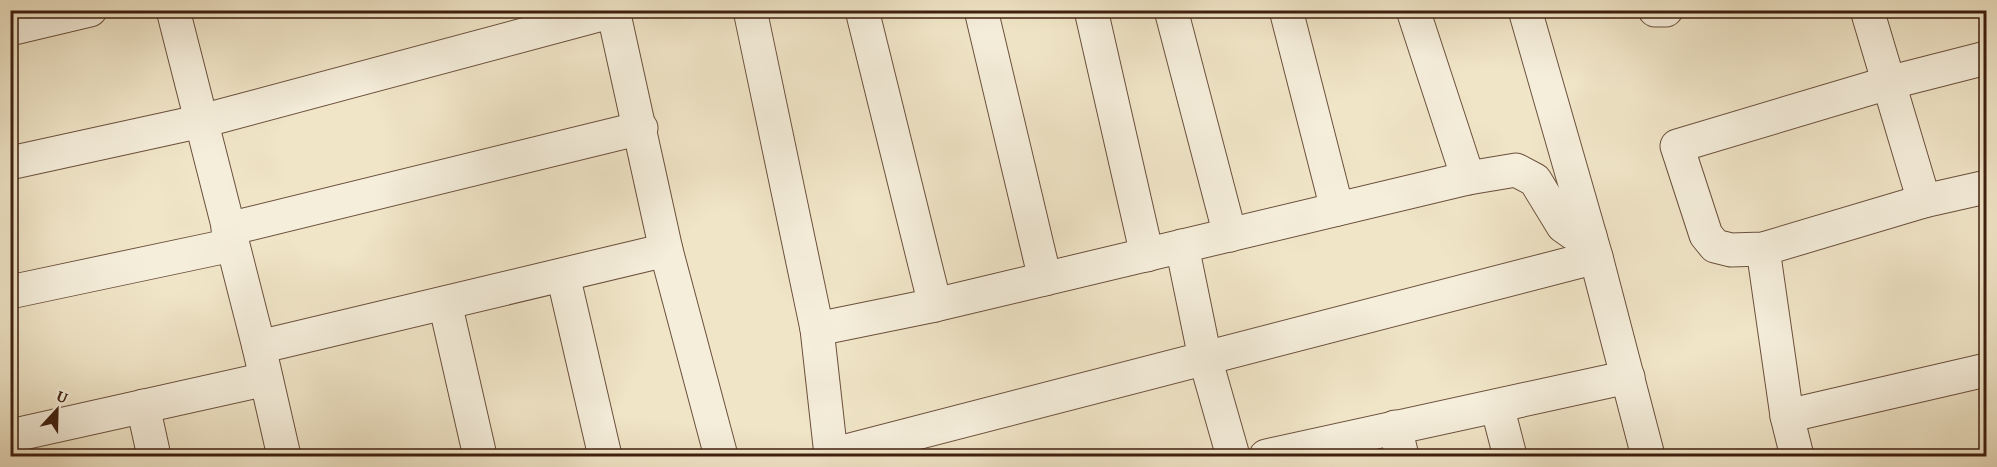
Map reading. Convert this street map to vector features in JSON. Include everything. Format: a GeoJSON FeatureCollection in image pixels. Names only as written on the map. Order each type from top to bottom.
{"type":"FeatureCollection","features":[{"type":"Feature","properties":{"kind":"street"},"geometry":{"type":"LineString","coordinates":[[10,29],[90,10]]}},
{"type":"Feature","properties":{"kind":"street"},"geometry":{"type":"LineString","coordinates":[[173,10],[259,347],[284,456]]}},
{"type":"Feature","properties":{"kind":"street"},"geometry":{"type":"LineString","coordinates":[[750,10],[817,329],[831,455],[1205,358],[1593,247]]}},
{"type":"Feature","properties":{"kind":"street"},"geometry":{"type":"LineString","coordinates":[[862,10],[935,306]]}},
{"type":"Feature","properties":{"kind":"street"},"geometry":{"type":"LineString","coordinates":[[981,10],[1045,279]]}},
{"type":"Feature","properties":{"kind":"street"},"geometry":{"type":"LineString","coordinates":[[1091,10],[1147,255]]}},
{"type":"Feature","properties":{"kind":"street"},"geometry":{"type":"LineString","coordinates":[[1171,10],[1230,235]]}},
{"type":"Feature","properties":{"kind":"street"},"geometry":{"type":"LineString","coordinates":[[1286,10],[1337,209]]}},
{"type":"Feature","properties":{"kind":"street"},"geometry":{"type":"LineString","coordinates":[[1413,10],[1468,178]]}},
{"type":"Feature","properties":{"kind":"street"},"geometry":{"type":"LineString","coordinates":[[1525,10],[1593,247],[1648,456]]}},
{"type":"Feature","properties":{"kind":"street"},"geometry":{"type":"LineString","coordinates":[[1655,10],[1666,10]]}},
{"type":"Feature","properties":{"kind":"street"},"geometry":{"type":"LineString","coordinates":[[1867,10],[1924,201]]}},
{"type":"Feature","properties":{"kind":"street"},"geometry":{"type":"LineString","coordinates":[[10,163],[202,121],[613,11],[641,128],[666,250],[721,456]]}},
{"type":"Feature","properties":{"kind":"street"},"geometry":{"type":"LineString","coordinates":[[1986,58],[1888,83],[1677,146],[1706,235],[1715,246],[1731,250],[1763,249],[1924,201],[1986,187]]}},
{"type":"Feature","properties":{"kind":"street"},"geometry":{"type":"LineString","coordinates":[[10,292],[230,237],[641,128]]}},
{"type":"Feature","properties":{"kind":"street"},"geometry":{"type":"LineString","coordinates":[[817,329],[935,306],[1468,178],[1516,170],[1535,180],[1563,226],[1593,247]]}},
{"type":"Feature","properties":{"kind":"street"},"geometry":{"type":"LineString","coordinates":[[1182,246],[1205,358],[1233,456]]}},
{"type":"Feature","properties":{"kind":"street"},"geometry":{"type":"LineString","coordinates":[[1763,249],[1787,416],[1797,456]]}},
{"type":"Feature","properties":{"kind":"street"},"geometry":{"type":"LineString","coordinates":[[259,347],[666,250]]}},
{"type":"Feature","properties":{"kind":"street"},"geometry":{"type":"LineString","coordinates":[[563,275],[605,456]]}},
{"type":"Feature","properties":{"kind":"street"},"geometry":{"type":"LineString","coordinates":[[445,303],[480,456]]}},
{"type":"Feature","properties":{"kind":"street"},"geometry":{"type":"LineString","coordinates":[[1787,416],[1986,370]]}},
{"type":"Feature","properties":{"kind":"street"},"geometry":{"type":"LineString","coordinates":[[1282,454],[1398,442],[1497,406],[1628,377]]}},
{"type":"Feature","properties":{"kind":"street"},"geometry":{"type":"LineString","coordinates":[[16,456],[11,436],[266,379]]}},
{"type":"Feature","properties":{"kind":"street"},"geometry":{"type":"LineString","coordinates":[[143,406],[154,456]]}},
{"type":"Feature","properties":{"kind":"street"},"geometry":{"type":"LineString","coordinates":[[1497,406],[1510,456]]}}]}
